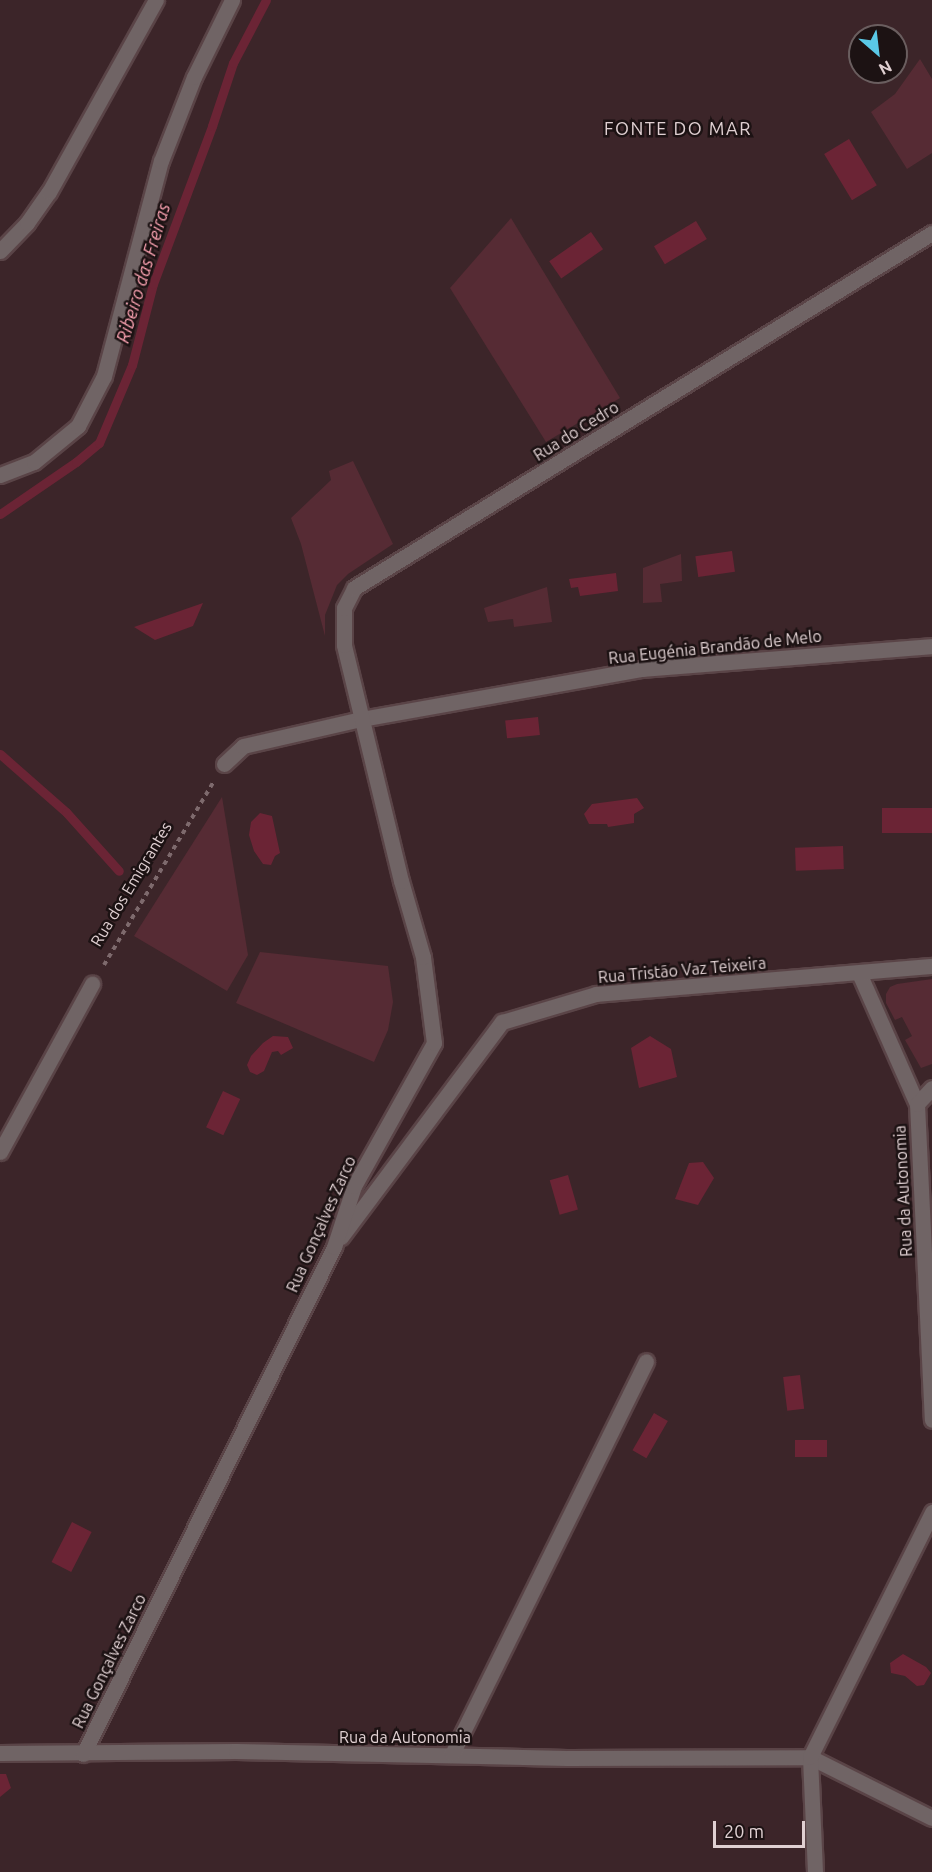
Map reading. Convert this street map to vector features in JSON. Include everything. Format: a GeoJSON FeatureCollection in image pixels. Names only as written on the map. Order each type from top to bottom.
{"type":"FeatureCollection","features":[{"type":"Feature","properties":{"kind":"street"},"geometry":{"type":"LineString","coordinates":[[0,251],[27,223],[49,192],[156,0]]}},
{"type":"Feature","properties":{"kind":"street"},"geometry":{"type":"LineString","coordinates":[[0,475],[34,462],[78,426],[104,376],[161,161],[194,77],[232,0]]}},
{"type":"Feature","properties":{"kind":"street","name":"Rua do Cedro"},"geometry":{"type":"LineString","coordinates":[[361,719],[344,645],[344,608],[354,588],[932,233]]}},
{"type":"Feature","properties":{"kind":"street","name":"Rua Eugénia Brandão de Melo"},"geometry":{"type":"LineString","coordinates":[[361,719],[642,669],[929,645]]}},
{"type":"Feature","properties":{"kind":"street"},"geometry":{"type":"LineString","coordinates":[[224,764],[243,746],[361,719]]}},
{"type":"Feature","properties":{"kind":"street","name":"Rua Gonçalves Zarco"},"geometry":{"type":"LineString","coordinates":[[83,1754],[334,1246],[354,1186],[434,1043],[423,957],[361,719]]}},
{"type":"Feature","properties":{"kind":"street","name":"Rua Tristão Vaz Teixeira"},"geometry":{"type":"LineString","coordinates":[[334,1246],[502,1022],[596,994],[932,966]]}},
{"type":"Feature","properties":{"kind":"street","name":"Rua da Autonomia"},"geometry":{"type":"LineString","coordinates":[[859,972],[917,1104],[932,1420]]}},
{"type":"Feature","properties":{"kind":"street"},"geometry":{"type":"LineString","coordinates":[[0,1152],[92,984]]}},
{"type":"Feature","properties":{"kind":"street"},"geometry":{"type":"LineString","coordinates":[[917,1104],[932,1088]]}},
{"type":"Feature","properties":{"kind":"street"},"geometry":{"type":"LineString","coordinates":[[452,1754],[646,1361]]}},
{"type":"Feature","properties":{"kind":"street"},"geometry":{"type":"LineString","coordinates":[[814,1872],[810,1757],[932,1512]]}},
{"type":"Feature","properties":{"kind":"street","name":"Rua da Autonomia"},"geometry":{"type":"LineString","coordinates":[[0,1753],[236,1751],[567,1758],[810,1757],[932,1818]]}},
{"type":"Feature","properties":{"kind":"path","name":"Rua dos Emigrantes"},"geometry":{"type":"LineString","coordinates":[[92,984],[224,764]]}},
{"type":"Feature","properties":{"kind":"shaded area"},"geometry":{"type":"Polygon","coordinates":[[[920,59],[932,79],[932,153],[907,169],[871,112],[895,94],[902,84],[908,84],[908,76],[920,59]]]}},
{"type":"Feature","properties":{"kind":"shaded area"},"geometry":{"type":"Polygon","coordinates":[[[849,139],[877,185],[852,200],[824,154],[849,139]]]}},
{"type":"Feature","properties":{"kind":"shaded area"},"geometry":{"type":"Polygon","coordinates":[[[511,218],[620,398],[546,442],[450,288],[511,218]]]}},
{"type":"Feature","properties":{"kind":"shaded area"},"geometry":{"type":"Polygon","coordinates":[[[696,221],[707,239],[665,264],[654,246],[696,221]]]}},
{"type":"Feature","properties":{"kind":"shaded area"},"geometry":{"type":"Polygon","coordinates":[[[591,232],[603,249],[561,278],[549,261],[591,232]]]}},
{"type":"Feature","properties":{"kind":"shaded area"},"geometry":{"type":"Polygon","coordinates":[[[353,461],[393,544],[348,574],[337,585],[325,615],[325,636],[301,544],[291,518],[331,480],[329,471],[353,461]]]}},
{"type":"Feature","properties":{"kind":"shaded area"},"geometry":{"type":"Polygon","coordinates":[[[732,551],[735,572],[698,577],[695,556],[732,551]]]}},
{"type":"Feature","properties":{"kind":"shaded area"},"geometry":{"type":"Polygon","coordinates":[[[681,554],[682,581],[660,584],[662,602],[643,603],[643,568],[681,554]]]}},
{"type":"Feature","properties":{"kind":"shaded area"},"geometry":{"type":"Polygon","coordinates":[[[616,573],[618,591],[580,596],[578,587],[571,588],[569,579],[616,573]]]}},
{"type":"Feature","properties":{"kind":"shaded area"},"geometry":{"type":"Polygon","coordinates":[[[547,587],[552,622],[514,627],[513,619],[488,622],[484,608],[547,587]]]}},
{"type":"Feature","properties":{"kind":"shaded area"},"geometry":{"type":"Polygon","coordinates":[[[203,603],[193,626],[155,640],[134,627],[203,603]]]}},
{"type":"Feature","properties":{"kind":"shaded area"},"geometry":{"type":"Polygon","coordinates":[[[538,717],[540,735],[507,738],[505,720],[538,717]]]}},
{"type":"Feature","properties":{"kind":"shaded area"},"geometry":{"type":"Polygon","coordinates":[[[222,797],[248,955],[227,991],[134,936],[222,797]]]}},
{"type":"Feature","properties":{"kind":"shaded area"},"geometry":{"type":"Polygon","coordinates":[[[637,798],[644,808],[634,814],[634,823],[608,827],[607,824],[589,824],[584,814],[592,804],[637,798]]]}},
{"type":"Feature","properties":{"kind":"shaded area"},"geometry":{"type":"Polygon","coordinates":[[[882,808],[932,808],[932,833],[882,833],[882,808]]]}},
{"type":"Feature","properties":{"kind":"shaded area"},"geometry":{"type":"Polygon","coordinates":[[[260,813],[272,816],[280,853],[275,856],[271,865],[263,864],[254,851],[249,835],[251,822],[260,813]]]}},
{"type":"Feature","properties":{"kind":"shaded area"},"geometry":{"type":"Polygon","coordinates":[[[843,846],[844,869],[796,871],[795,848],[843,846]]]}},
{"type":"Feature","properties":{"kind":"shaded area"},"geometry":{"type":"Polygon","coordinates":[[[260,952],[388,966],[393,1002],[388,1030],[374,1062],[236,1003],[260,952]]]}},
{"type":"Feature","properties":{"kind":"shaded area"},"geometry":{"type":"Polygon","coordinates":[[[932,979],[932,1064],[921,1068],[905,1040],[912,1036],[902,1017],[895,1020],[886,1003],[886,994],[890,987],[897,984],[932,979]]]}},
{"type":"Feature","properties":{"kind":"shaded area"},"geometry":{"type":"Polygon","coordinates":[[[273,1036],[288,1037],[293,1048],[281,1055],[278,1051],[272,1052],[264,1071],[257,1075],[250,1072],[247,1065],[251,1056],[273,1036]]]}},
{"type":"Feature","properties":{"kind":"shaded area"},"geometry":{"type":"Polygon","coordinates":[[[650,1036],[671,1049],[677,1077],[639,1088],[631,1048],[650,1036]]]}},
{"type":"Feature","properties":{"kind":"shaded area"},"geometry":{"type":"Polygon","coordinates":[[[223,1091],[240,1099],[223,1135],[206,1127],[223,1091]]]}},
{"type":"Feature","properties":{"kind":"shaded area"},"geometry":{"type":"Polygon","coordinates":[[[703,1162],[714,1178],[698,1205],[675,1199],[689,1163],[703,1162]]]}},
{"type":"Feature","properties":{"kind":"shaded area"},"geometry":{"type":"Polygon","coordinates":[[[568,1175],[578,1210],[560,1215],[550,1180],[568,1175]]]}},
{"type":"Feature","properties":{"kind":"shaded area"},"geometry":{"type":"Polygon","coordinates":[[[800,1375],[804,1409],[787,1411],[783,1377],[800,1375]]]}},
{"type":"Feature","properties":{"kind":"shaded area"},"geometry":{"type":"Polygon","coordinates":[[[654,1413],[668,1421],[646,1458],[632,1450],[654,1413]]]}},
{"type":"Feature","properties":{"kind":"shaded area"},"geometry":{"type":"Polygon","coordinates":[[[795,1440],[827,1440],[827,1457],[795,1457],[795,1440]]]}},
{"type":"Feature","properties":{"kind":"shaded area"},"geometry":{"type":"Polygon","coordinates":[[[72,1522],[92,1532],[71,1572],[52,1562],[72,1522]]]}},
{"type":"Feature","properties":{"kind":"shaded area"},"geometry":{"type":"Polygon","coordinates":[[[903,1654],[926,1667],[931,1673],[924,1685],[917,1686],[905,1676],[891,1673],[890,1663],[903,1654]]]}},
{"type":"Feature","properties":{"kind":"shaded area"},"geometry":{"type":"Polygon","coordinates":[[[0,1774],[6,1774],[11,1788],[0,1797],[0,1774]]]}},
{"type":"Feature","properties":{"kind":"waterway","name":"Ribeiro das Freiras"},"geometry":{"type":"LineString","coordinates":[[0,514],[76,462],[99,443],[132,365],[153,284],[233,63],[266,0]]}},
{"type":"Feature","properties":{"kind":"waterway","name":"Ribeiro das Freiras"},"geometry":{"type":"LineString","coordinates":[[0,754],[66,812],[119,871]]}},
{"type":"Feature","properties":{"kind":"district","name":"FONTE DO MAR"},"geometry":{"type":"Point","coordinates":[678,128]}}]}
